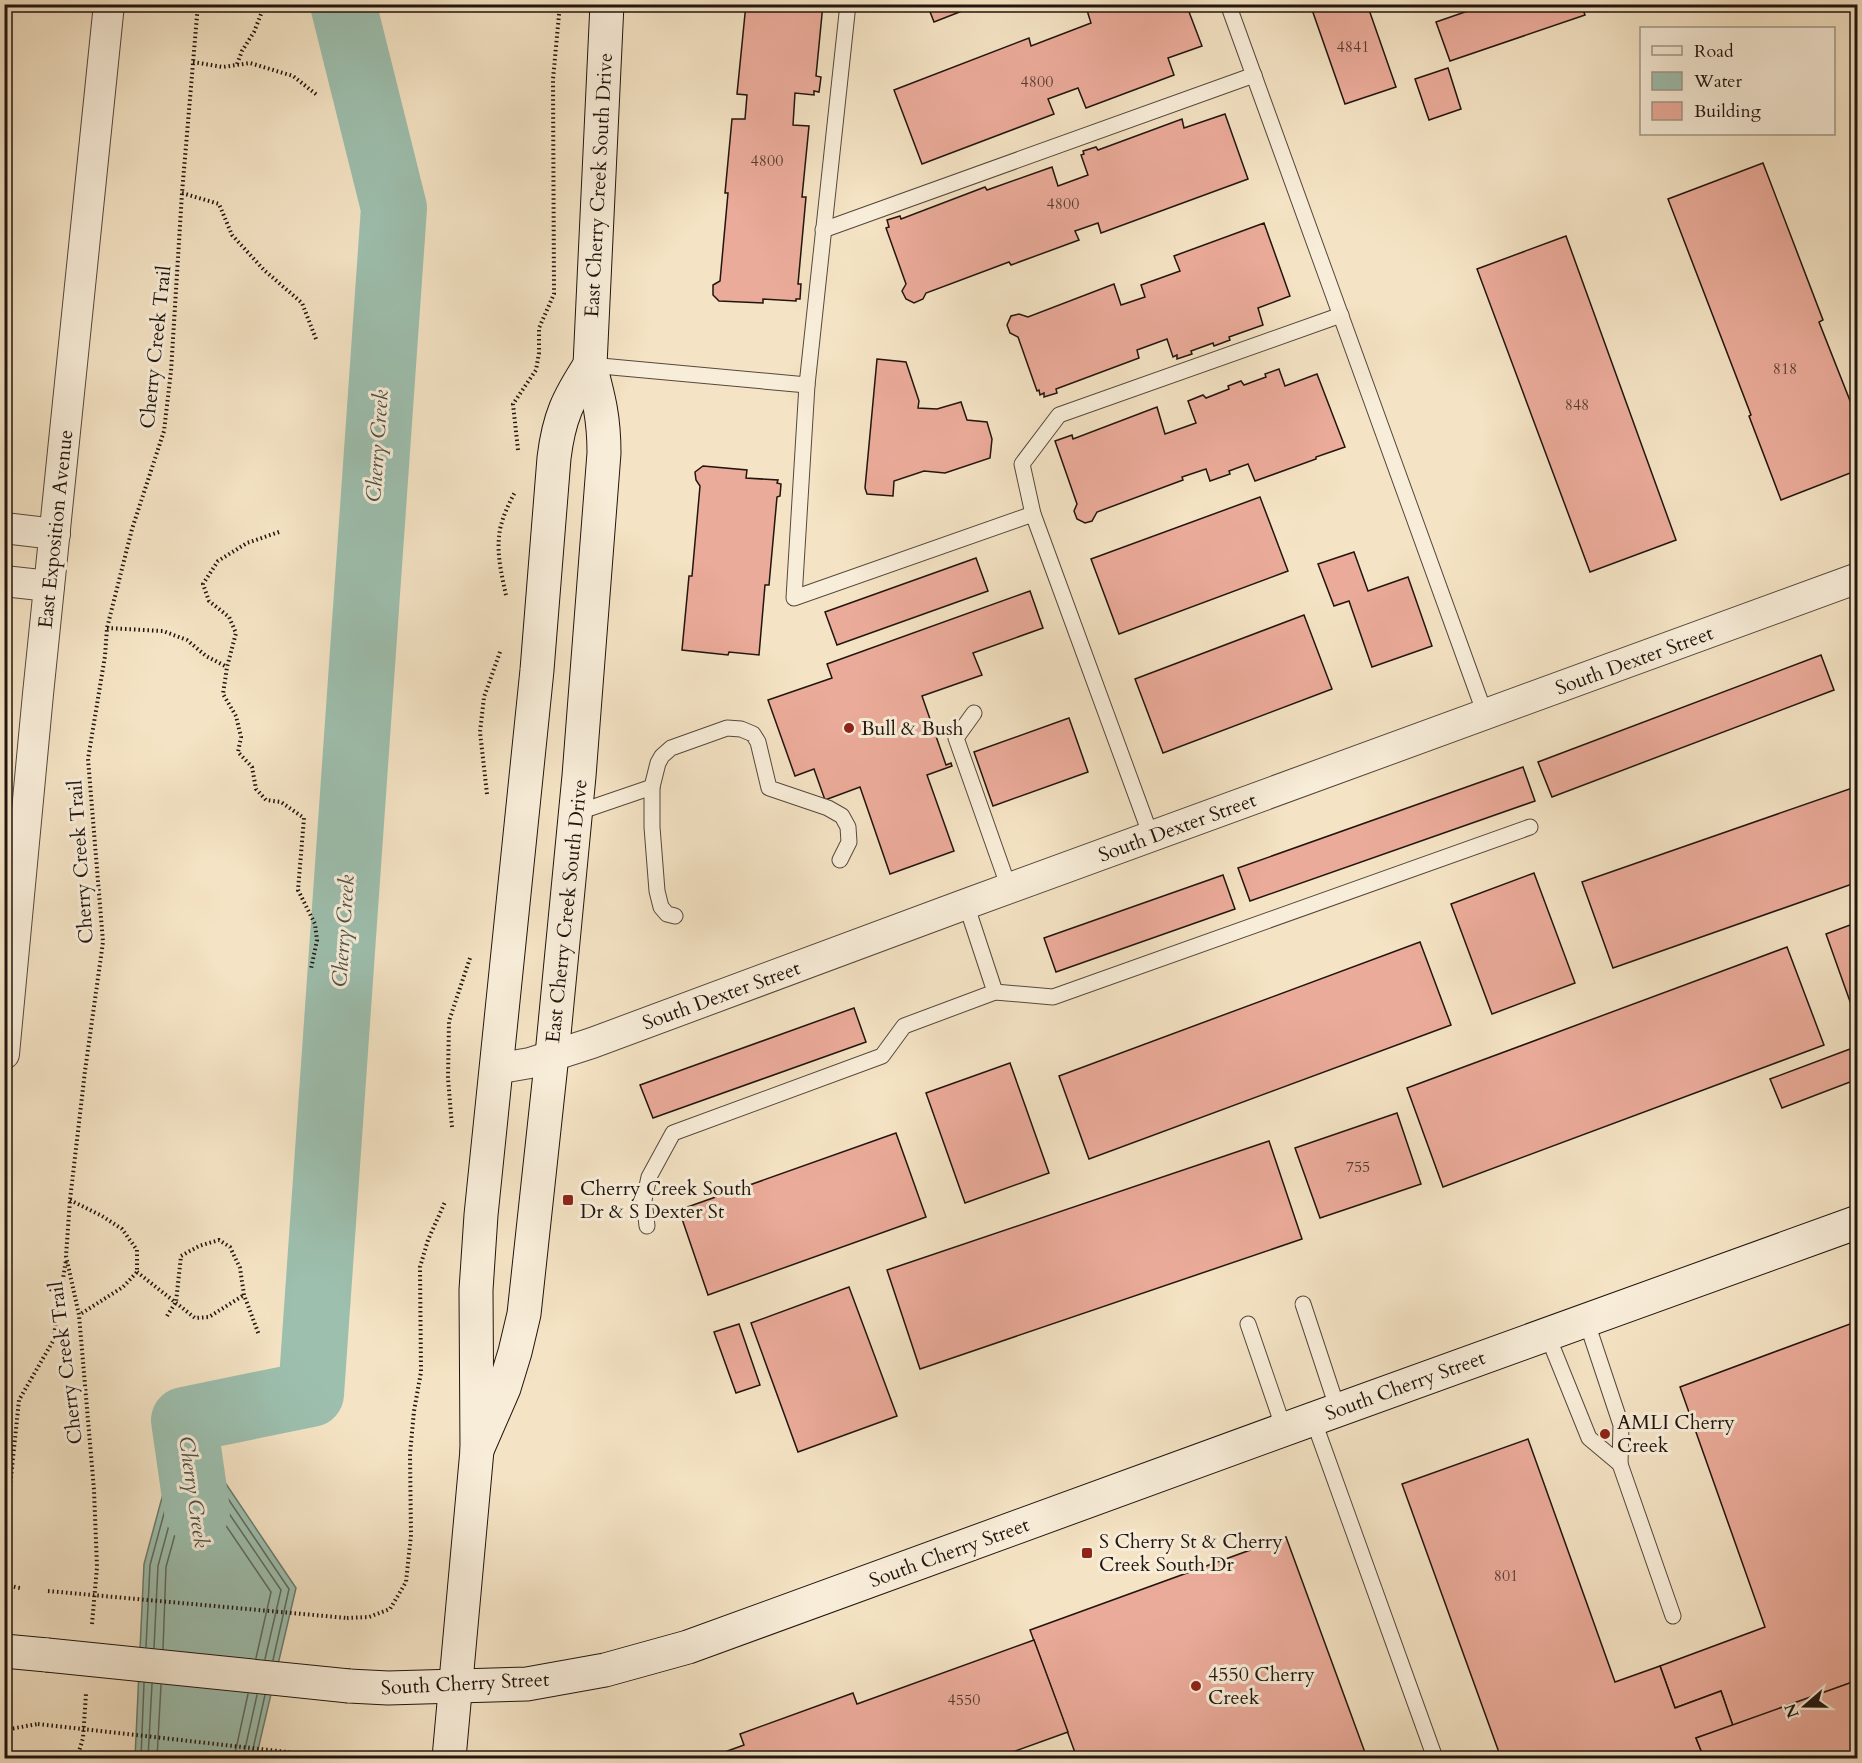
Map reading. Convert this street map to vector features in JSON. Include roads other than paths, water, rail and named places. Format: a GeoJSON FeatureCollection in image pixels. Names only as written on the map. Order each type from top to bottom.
{"type":"FeatureCollection","features":[{"type":"Feature","properties":{"kind":"main road","name":"East Cherry Creek South Drive"},"geometry":{"type":"LineString","coordinates":[[477,1450],[504,1388],[524,1314],[576,813],[604,453],[602,408],[590,365],[607,4]]}},
{"type":"Feature","properties":{"kind":"main road","name":"East Cherry Creek South Drive"},"geometry":{"type":"LineString","coordinates":[[449,1758],[477,1450],[476,1290],[481,1215],[537,670],[555,454],[564,411],[590,365]]}},
{"type":"Feature","properties":{"kind":"main road","name":"South Cherry Street"},"geometry":{"type":"LineString","coordinates":[[4,1651],[387,1688],[527,1684],[628,1664],[688,1647],[1857,1222]]}},
{"type":"Feature","properties":{"kind":"street","name":"East Exposition Avenue"},"geometry":{"type":"LineString","coordinates":[[4,1054],[109,4]]}},
{"type":"Feature","properties":{"kind":"street"},"geometry":{"type":"LineString","coordinates":[[4,528],[55,534]]}},
{"type":"Feature","properties":{"kind":"street","name":"South Dexter Street"},"geometry":{"type":"LineString","coordinates":[[495,1069],[514,1066],[592,1043],[1857,578]]}},
{"type":"Feature","properties":{"kind":"street"},"geometry":{"type":"LineString","coordinates":[[4,581],[49,586]]}},
{"type":"Feature","properties":{"kind":"lane"},"geometry":{"type":"LineString","coordinates":[[848,4],[807,385],[794,598],[1033,514]]}},
{"type":"Feature","properties":{"kind":"lane"},"geometry":{"type":"LineString","coordinates":[[1228,4],[1485,714]]}},
{"type":"Feature","properties":{"kind":"lane"},"geometry":{"type":"LineString","coordinates":[[824,230],[1254,75]]}},
{"type":"Feature","properties":{"kind":"lane"},"geometry":{"type":"LineString","coordinates":[[1152,836],[1033,514],[1022,464],[1059,415],[1341,315]]}},
{"type":"Feature","properties":{"kind":"lane"},"geometry":{"type":"LineString","coordinates":[[590,365],[807,385]]}},
{"type":"Feature","properties":{"kind":"lane"},"geometry":{"type":"LineString","coordinates":[[974,713],[956,738],[1009,888]]}},
{"type":"Feature","properties":{"kind":"lane"},"geometry":{"type":"LineString","coordinates":[[675,915],[667,914],[661,907],[657,891],[652,827],[652,787],[658,763],[671,748],[728,728],[741,729],[753,734],[758,742],[769,788],[828,808],[842,816],[848,827],[849,842],[840,860]]}},
{"type":"Feature","properties":{"kind":"lane"},"geometry":{"type":"LineString","coordinates":[[576,813],[652,787]]}},
{"type":"Feature","properties":{"kind":"lane"},"geometry":{"type":"LineString","coordinates":[[647,1226],[644,1200],[650,1177],[673,1133],[882,1056],[904,1026],[995,992],[1053,997],[1530,827]]}},
{"type":"Feature","properties":{"kind":"lane"},"geometry":{"type":"LineString","coordinates":[[966,904],[995,992]]}},
{"type":"Feature","properties":{"kind":"lane"},"geometry":{"type":"LineString","coordinates":[[1303,1304],[1312,1419]]}},
{"type":"Feature","properties":{"kind":"lane"},"geometry":{"type":"LineString","coordinates":[[1586,1320],[1621,1425],[1620,1464],[1673,1616]]}},
{"type":"Feature","properties":{"kind":"lane"},"geometry":{"type":"LineString","coordinates":[[1248,1324],[1312,1419],[1435,1758]]}},
{"type":"Feature","properties":{"kind":"lane"},"geometry":{"type":"LineString","coordinates":[[1547,1334],[1589,1438],[1620,1464]]}},
{"type":"Feature","properties":{"kind":"water"},"geometry":{"type":"Polygon","coordinates":[[[183,1420],[296,1588],[256,1758],[135,1758],[144,1564],[183,1420]]]}},
{"type":"Feature","properties":{"kind":"waterway","name":"Cherry Creek"},"geometry":{"type":"LineString","coordinates":[[197,1511],[184,1420],[311,1394],[394,208],[343,4]]}},
{"type":"Feature","properties":{"kind":"place","name":"Bull & Bush"},"geometry":{"type":"Point","coordinates":[849,728]}},
{"type":"Feature","properties":{"kind":"place","name":"Cherry Creek South Dr & S Dexter St"},"geometry":{"type":"Point","coordinates":[568,1200]}},
{"type":"Feature","properties":{"kind":"place","name":"AMLI Cherry Creek"},"geometry":{"type":"Point","coordinates":[1605,1434]}},
{"type":"Feature","properties":{"kind":"place","name":"S Cherry St & Cherry Creek South Dr"},"geometry":{"type":"Point","coordinates":[1087,1553]}},
{"type":"Feature","properties":{"kind":"place","name":"4550 Cherry Creek"},"geometry":{"type":"Point","coordinates":[1196,1686]}}]}
